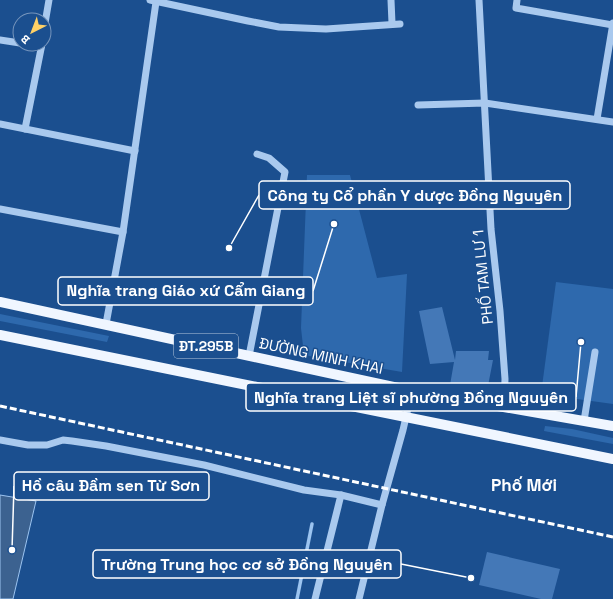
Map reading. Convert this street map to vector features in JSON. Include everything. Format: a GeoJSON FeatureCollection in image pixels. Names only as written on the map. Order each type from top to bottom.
{"type":"FeatureCollection","features":[{"type":"Feature","properties":{"kind":"main road","name":"ĐƯỜNG MINH KHAI"},"geometry":{"type":"LineString","coordinates":[[0,302],[412,391],[613,426]]}},
{"type":"Feature","properties":{"kind":"main road","name":"ĐT.295B"},"geometry":{"type":"LineString","coordinates":[[0,335],[613,459]]}},
{"type":"Feature","properties":{"kind":"street"},"geometry":{"type":"LineString","coordinates":[[46,12],[48,0]]}},
{"type":"Feature","properties":{"kind":"street"},"geometry":{"type":"LineString","coordinates":[[106,324],[123,232],[135,151],[153,1],[279,27],[326,29],[396,24],[391,0]]}},
{"type":"Feature","properties":{"kind":"street","name":"PHỐ TAM LƯ 1"},"geometry":{"type":"LineString","coordinates":[[479,0],[490,229],[500,311],[505,379],[504,406]]}},
{"type":"Feature","properties":{"kind":"street"},"geometry":{"type":"LineString","coordinates":[[517,0],[516,8],[613,24],[597,119]]}},
{"type":"Feature","properties":{"kind":"street"},"geometry":{"type":"LineString","coordinates":[[0,40],[12,42]]}},
{"type":"Feature","properties":{"kind":"street"},"geometry":{"type":"LineString","coordinates":[[25,129],[40,52]]}},
{"type":"Feature","properties":{"kind":"street"},"geometry":{"type":"LineString","coordinates":[[418,105],[485,103],[613,122]]}},
{"type":"Feature","properties":{"kind":"street"},"geometry":{"type":"LineString","coordinates":[[0,124],[135,151]]}},
{"type":"Feature","properties":{"kind":"street"},"geometry":{"type":"LineString","coordinates":[[249,356],[285,172],[269,158],[257,154]]}},
{"type":"Feature","properties":{"kind":"street"},"geometry":{"type":"LineString","coordinates":[[0,209],[123,232]]}},
{"type":"Feature","properties":{"kind":"street"},"geometry":{"type":"LineString","coordinates":[[584,421],[595,352]]}},
{"type":"Feature","properties":{"kind":"street"},"geometry":{"type":"LineString","coordinates":[[359,599],[412,391]]}},
{"type":"Feature","properties":{"kind":"street"},"geometry":{"type":"LineString","coordinates":[[0,440],[28,445],[47,445],[63,440],[72,441],[204,465],[304,490],[341,495],[382,505]]}},
{"type":"Feature","properties":{"kind":"street"},"geometry":{"type":"LineString","coordinates":[[315,599],[341,495]]}},
{"type":"Feature","properties":{"kind":"shaded area"},"geometry":{"type":"Polygon","coordinates":[[[307,175],[350,175],[377,278],[407,274],[402,372],[304,355],[301,328],[307,175]]]}},
{"type":"Feature","properties":{"kind":"shaded area"},"geometry":{"type":"Polygon","coordinates":[[[556,282],[613,289],[613,404],[541,394],[556,282]]]}},
{"type":"Feature","properties":{"kind":"shaded area"},"geometry":{"type":"Polygon","coordinates":[[[0,314],[109,336],[107,342],[0,321],[0,314]]]}},
{"type":"Feature","properties":{"kind":"shaded area"},"geometry":{"type":"Polygon","coordinates":[[[545,426],[572,429],[613,438],[613,444],[544,431],[545,426]]]}},
{"type":"Feature","properties":{"kind":"shaded area"},"geometry":{"type":"Polygon","coordinates":[[[0,495],[36,501],[13,599],[0,599],[0,495]]]}},
{"type":"Feature","properties":{"kind":"building"},"geometry":{"type":"Polygon","coordinates":[[[442,307],[455,360],[456,351],[489,351],[488,360],[493,360],[487,391],[450,385],[454,362],[430,364],[419,311],[442,307]]]}},
{"type":"Feature","properties":{"kind":"building"},"geometry":{"type":"Polygon","coordinates":[[[487,552],[560,569],[552,599],[541,599],[479,585],[487,552]]]}},
{"type":"Feature","properties":{"kind":"waterway"},"geometry":{"type":"LineString","coordinates":[[297,599],[312,524]]}},
{"type":"Feature","properties":{"kind":"railway"},"geometry":{"type":"LineString","coordinates":[[0,406],[613,537]]}},
{"type":"Feature","properties":{"kind":"place","name":"Nghĩa trang Giáo xứ Cẩm Giang"},"geometry":{"type":"Point","coordinates":[334,224]}},
{"type":"Feature","properties":{"kind":"place","name":"Công ty Cổ phần Y dược Đồng Nguyên"},"geometry":{"type":"Point","coordinates":[229,248]}},
{"type":"Feature","properties":{"kind":"place","name":"Nghĩa trang Liệt sĩ phường Đồng Nguyên"},"geometry":{"type":"Point","coordinates":[581,342]}},
{"type":"Feature","properties":{"kind":"place","name":"Hồ câu Đầm sen Từ Sơn"},"geometry":{"type":"Point","coordinates":[12,550]}},
{"type":"Feature","properties":{"kind":"place","name":"Trường Trung học cơ sở Đồng Nguyên"},"geometry":{"type":"Point","coordinates":[471,578]}},
{"type":"Feature","properties":{"kind":"district","name":"Phố Mới"},"geometry":{"type":"Point","coordinates":[524,485]}}]}
